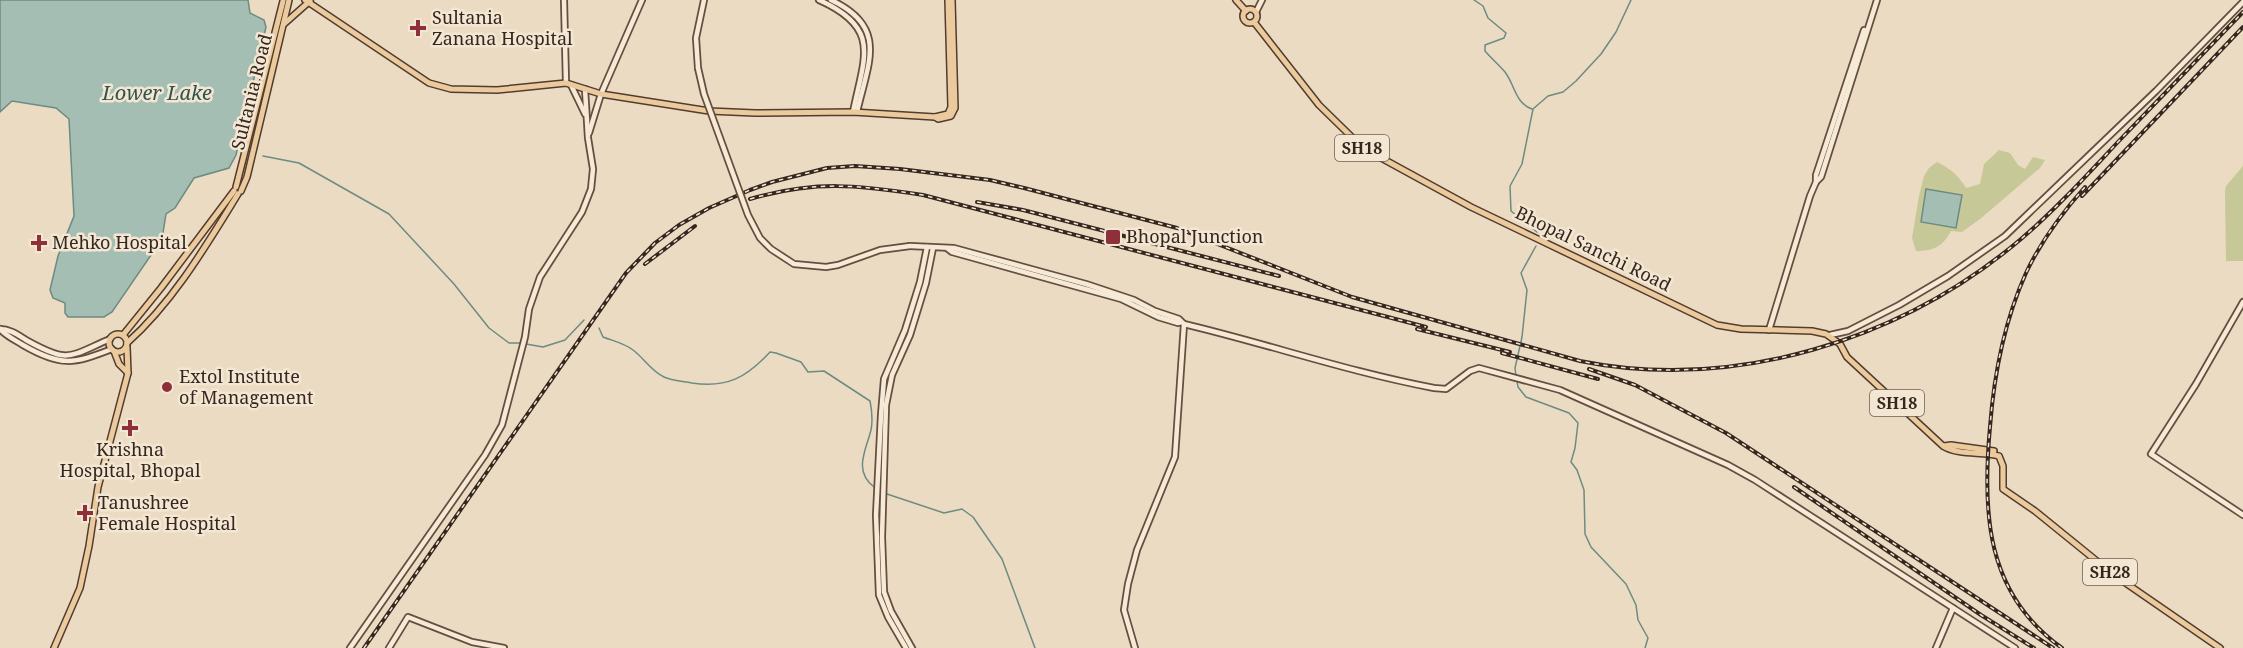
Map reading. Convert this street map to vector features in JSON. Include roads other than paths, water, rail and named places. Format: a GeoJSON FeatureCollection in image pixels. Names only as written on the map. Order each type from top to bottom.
{"type":"FeatureCollection","features":[{"type":"Feature","properties":{"kind":"main road"},"geometry":{"type":"LineString","coordinates":[[283,0],[289,0]]}},
{"type":"Feature","properties":{"kind":"main road","name":"Sultania Road"},"geometry":{"type":"LineString","coordinates":[[127,345],[170,296],[209,241],[237,191],[283,0]]}},
{"type":"Feature","properties":{"kind":"main road","name":"Sultania Road"},"geometry":{"type":"LineString","coordinates":[[123,335],[247,177],[289,0]]}},
{"type":"Feature","properties":{"kind":"main road"},"geometry":{"type":"LineString","coordinates":[[284,24],[307,1],[429,82],[451,89],[497,90],[568,84],[601,94],[709,111],[855,112],[938,119],[951,116],[955,108],[948,0]]}},
{"type":"Feature","properties":{"kind":"main road"},"geometry":{"type":"LineString","coordinates":[[935,117],[948,114],[951,107],[952,0]]}},
{"type":"Feature","properties":{"kind":"main road"},"geometry":{"type":"LineString","coordinates":[[1236,0],[1246,11]]}},
{"type":"Feature","properties":{"kind":"main road"},"geometry":{"type":"LineString","coordinates":[[1252,9],[1256,12],[1257,16],[1254,21],[1246,21],[1244,15],[1246,11],[1252,9]]}},
{"type":"Feature","properties":{"kind":"main road","name":"Bhopal Sanchi Road"},"geometry":{"type":"LineString","coordinates":[[1254,21],[1319,105],[1363,148],[1510,226],[1717,325],[1741,329],[1830,335]]}},
{"type":"Feature","properties":{"kind":"main road"},"geometry":{"type":"LineString","coordinates":[[54,648],[80,588],[98,487],[128,373],[127,345],[123,335],[115,334],[110,339],[113,350],[119,364],[128,373]]}},
{"type":"Feature","properties":{"kind":"main road","name":"SH18"},"geometry":{"type":"LineString","coordinates":[[1830,335],[1847,357],[1943,446],[1949,449],[1999,456],[2003,463],[2004,489]]}},
{"type":"Feature","properties":{"kind":"main road"},"geometry":{"type":"LineString","coordinates":[[113,350],[122,352],[127,345]]}},
{"type":"Feature","properties":{"kind":"main road"},"geometry":{"type":"LineString","coordinates":[[1943,446],[1951,445],[2000,452],[2006,460],[2004,489]]}},
{"type":"Feature","properties":{"kind":"main road","name":"SH28"},"geometry":{"type":"LineString","coordinates":[[2004,489],[2114,575],[2220,648]]}},
{"type":"Feature","properties":{"kind":"street"},"geometry":{"type":"LineString","coordinates":[[564,0],[568,84],[586,116],[593,118]]}},
{"type":"Feature","properties":{"kind":"street"},"geometry":{"type":"LineString","coordinates":[[588,138],[601,94],[642,0]]}},
{"type":"Feature","properties":{"kind":"street"},"geometry":{"type":"LineString","coordinates":[[704,0],[696,38],[698,68],[704,94],[748,215],[760,238],[771,249],[794,264],[826,267],[880,250],[910,246],[948,249],[952,252],[1073,283],[1121,299],[1158,317],[1230,334],[1354,372],[1446,390],[1470,371],[1479,368],[1560,390],[1728,465],[1793,503],[2015,648]]}},
{"type":"Feature","properties":{"kind":"street"},"geometry":{"type":"LineString","coordinates":[[819,0],[838,9],[849,18],[868,45]]}},
{"type":"Feature","properties":{"kind":"street"},"geometry":{"type":"LineString","coordinates":[[831,0],[841,4],[862,23],[869,34],[855,112]]}},
{"type":"Feature","properties":{"kind":"street"},"geometry":{"type":"LineString","coordinates":[[1256,12],[1262,0]]}},
{"type":"Feature","properties":{"kind":"street"},"geometry":{"type":"LineString","coordinates":[[1769,330],[1875,0]]}},
{"type":"Feature","properties":{"kind":"street"},"geometry":{"type":"LineString","coordinates":[[1830,335],[1848,331],[1899,305],[1948,276],[2005,236],[2156,91],[2243,2]]}},
{"type":"Feature","properties":{"kind":"street"},"geometry":{"type":"LineString","coordinates":[[350,648],[485,455],[502,425],[525,337],[529,309],[540,277],[582,212],[591,189],[593,169],[588,138],[585,89]]}},
{"type":"Feature","properties":{"kind":"street"},"geometry":{"type":"LineString","coordinates":[[912,648],[891,611],[884,592],[882,537],[886,405],[890,381],[907,343],[930,247]]}},
{"type":"Feature","properties":{"kind":"street"},"geometry":{"type":"LineString","coordinates":[[906,648],[888,617],[879,595],[876,515],[884,379],[923,282]]}},
{"type":"Feature","properties":{"kind":"street"},"geometry":{"type":"LineString","coordinates":[[2243,302],[2196,384],[2151,454],[2243,515]]}},
{"type":"Feature","properties":{"kind":"street"},"geometry":{"type":"LineString","coordinates":[[1135,648],[1124,610],[1125,601],[1137,550],[1175,457],[1182,323]]}},
{"type":"Feature","properties":{"kind":"street"},"geometry":{"type":"LineString","coordinates":[[0,329],[9,330],[49,353],[65,357],[110,339]]}},
{"type":"Feature","properties":{"kind":"street"},"geometry":{"type":"LineString","coordinates":[[0,329],[6,335],[43,356],[55,360],[78,361],[113,350]]}},
{"type":"Feature","properties":{"kind":"street"},"geometry":{"type":"LineString","coordinates":[[1936,648],[1953,608]]}},
{"type":"Feature","properties":{"kind":"street"},"geometry":{"type":"LineString","coordinates":[[389,648],[408,617],[472,642],[504,648]]}},
{"type":"Feature","properties":{"kind":"water","name":"Lower Lake"},"geometry":{"type":"Polygon","coordinates":[[[0,0],[248,0],[250,13],[264,20],[266,27],[236,155],[229,168],[194,178],[175,208],[166,214],[162,239],[112,312],[104,317],[68,317],[65,313],[65,303],[53,298],[50,290],[58,256],[74,216],[69,119],[56,108],[12,101],[0,112],[0,0]]]}},
{"type":"Feature","properties":{"kind":"water"},"geometry":{"type":"Polygon","coordinates":[[[1926,189],[1962,195],[1956,228],[1921,222],[1926,189]]]}},
{"type":"Feature","properties":{"kind":"waterway"},"geometry":{"type":"LineString","coordinates":[[1474,0],[1483,6],[1488,18],[1506,33],[1504,38],[1485,45],[1485,51],[1505,72],[1522,103],[1532,109]]}},
{"type":"Feature","properties":{"kind":"waterway"},"geometry":{"type":"LineString","coordinates":[[1537,232],[1511,211],[1510,186],[1522,164],[1533,109],[1548,96],[1563,92],[1601,54],[1616,32],[1631,0]]}},
{"type":"Feature","properties":{"kind":"waterway"},"geometry":{"type":"LineString","coordinates":[[263,156],[299,163],[389,214],[454,284],[489,328],[509,343],[521,343]]}},
{"type":"Feature","properties":{"kind":"waterway"},"geometry":{"type":"LineString","coordinates":[[1516,376],[1515,368],[1522,337],[1527,290],[1521,273],[1536,246]]}},
{"type":"Feature","properties":{"kind":"waterway"},"geometry":{"type":"LineString","coordinates":[[526,344],[543,347],[565,340],[584,320]]}},
{"type":"Feature","properties":{"kind":"waterway"},"geometry":{"type":"LineString","coordinates":[[599,328],[603,337],[630,348],[659,374],[674,380],[704,384],[726,382],[753,369],[770,352],[801,362],[808,372],[824,371],[870,401],[872,426],[864,453],[863,467],[864,474],[874,487]]}},
{"type":"Feature","properties":{"kind":"waterway"},"geometry":{"type":"LineString","coordinates":[[1517,381],[1518,387],[1526,397],[1569,413],[1578,423],[1571,462],[1577,470],[1584,490],[1585,534],[1591,547],[1626,584],[1636,605],[1638,620],[1648,638],[1645,648]]}},
{"type":"Feature","properties":{"kind":"waterway"},"geometry":{"type":"LineString","coordinates":[[887,494],[944,513],[962,509],[973,517],[1002,559],[1035,648]]}},
{"type":"Feature","properties":{"kind":"railway"},"geometry":{"type":"LineString","coordinates":[[364,648],[626,273],[655,243],[679,225],[709,208],[772,182],[827,168],[855,166],[990,180],[1177,228],[1352,297],[1580,361],[1638,369],[1697,369],[1756,363],[1814,350],[1870,330],[1924,305],[1974,275],[2021,239],[2058,205],[2243,12]]}},
{"type":"Feature","properties":{"kind":"railway"},"geometry":{"type":"LineString","coordinates":[[2082,196],[2243,27]]}},
{"type":"Feature","properties":{"kind":"railway"},"geometry":{"type":"LineString","coordinates":[[750,199],[796,189],[836,186],[923,195],[1426,327]]}},
{"type":"Feature","properties":{"kind":"railway"},"geometry":{"type":"LineString","coordinates":[[2062,648],[2037,627],[2018,603],[2004,577],[1994,550],[1989,520],[1988,459],[1997,368],[2018,292],[2045,239],[2085,187]]}},
{"type":"Feature","properties":{"kind":"railway"},"geometry":{"type":"LineString","coordinates":[[977,202],[1023,210],[1279,276]]}},
{"type":"Feature","properties":{"kind":"railway"},"geometry":{"type":"LineString","coordinates":[[645,264],[695,226]]}},
{"type":"Feature","properties":{"kind":"railway"},"geometry":{"type":"LineString","coordinates":[[1417,329],[1510,352]]}},
{"type":"Feature","properties":{"kind":"railway"},"geometry":{"type":"LineString","coordinates":[[1502,353],[1598,379]]}},
{"type":"Feature","properties":{"kind":"railway"},"geometry":{"type":"LineString","coordinates":[[1589,369],[1635,385],[1726,433],[2053,648]]}},
{"type":"Feature","properties":{"kind":"railway"},"geometry":{"type":"LineString","coordinates":[[1794,487],[1981,615],[2034,648]]}},
{"type":"Feature","properties":{"kind":"place","name":"Sultania Zanana Hospital"},"geometry":{"type":"Point","coordinates":[418,28]}},
{"type":"Feature","properties":{"kind":"place","name":"Bhopal Junction"},"geometry":{"type":"Point","coordinates":[1113,237]}},
{"type":"Feature","properties":{"kind":"place","name":"Mehko Hospital"},"geometry":{"type":"Point","coordinates":[39,243]}},
{"type":"Feature","properties":{"kind":"place","name":"Extol Institute of Management"},"geometry":{"type":"Point","coordinates":[167,387]}},
{"type":"Feature","properties":{"kind":"place","name":"Krishna Hospital, Bhopal"},"geometry":{"type":"Point","coordinates":[130,428]}},
{"type":"Feature","properties":{"kind":"place","name":"Tanushree Female Hospital"},"geometry":{"type":"Point","coordinates":[85,513]}}]}
